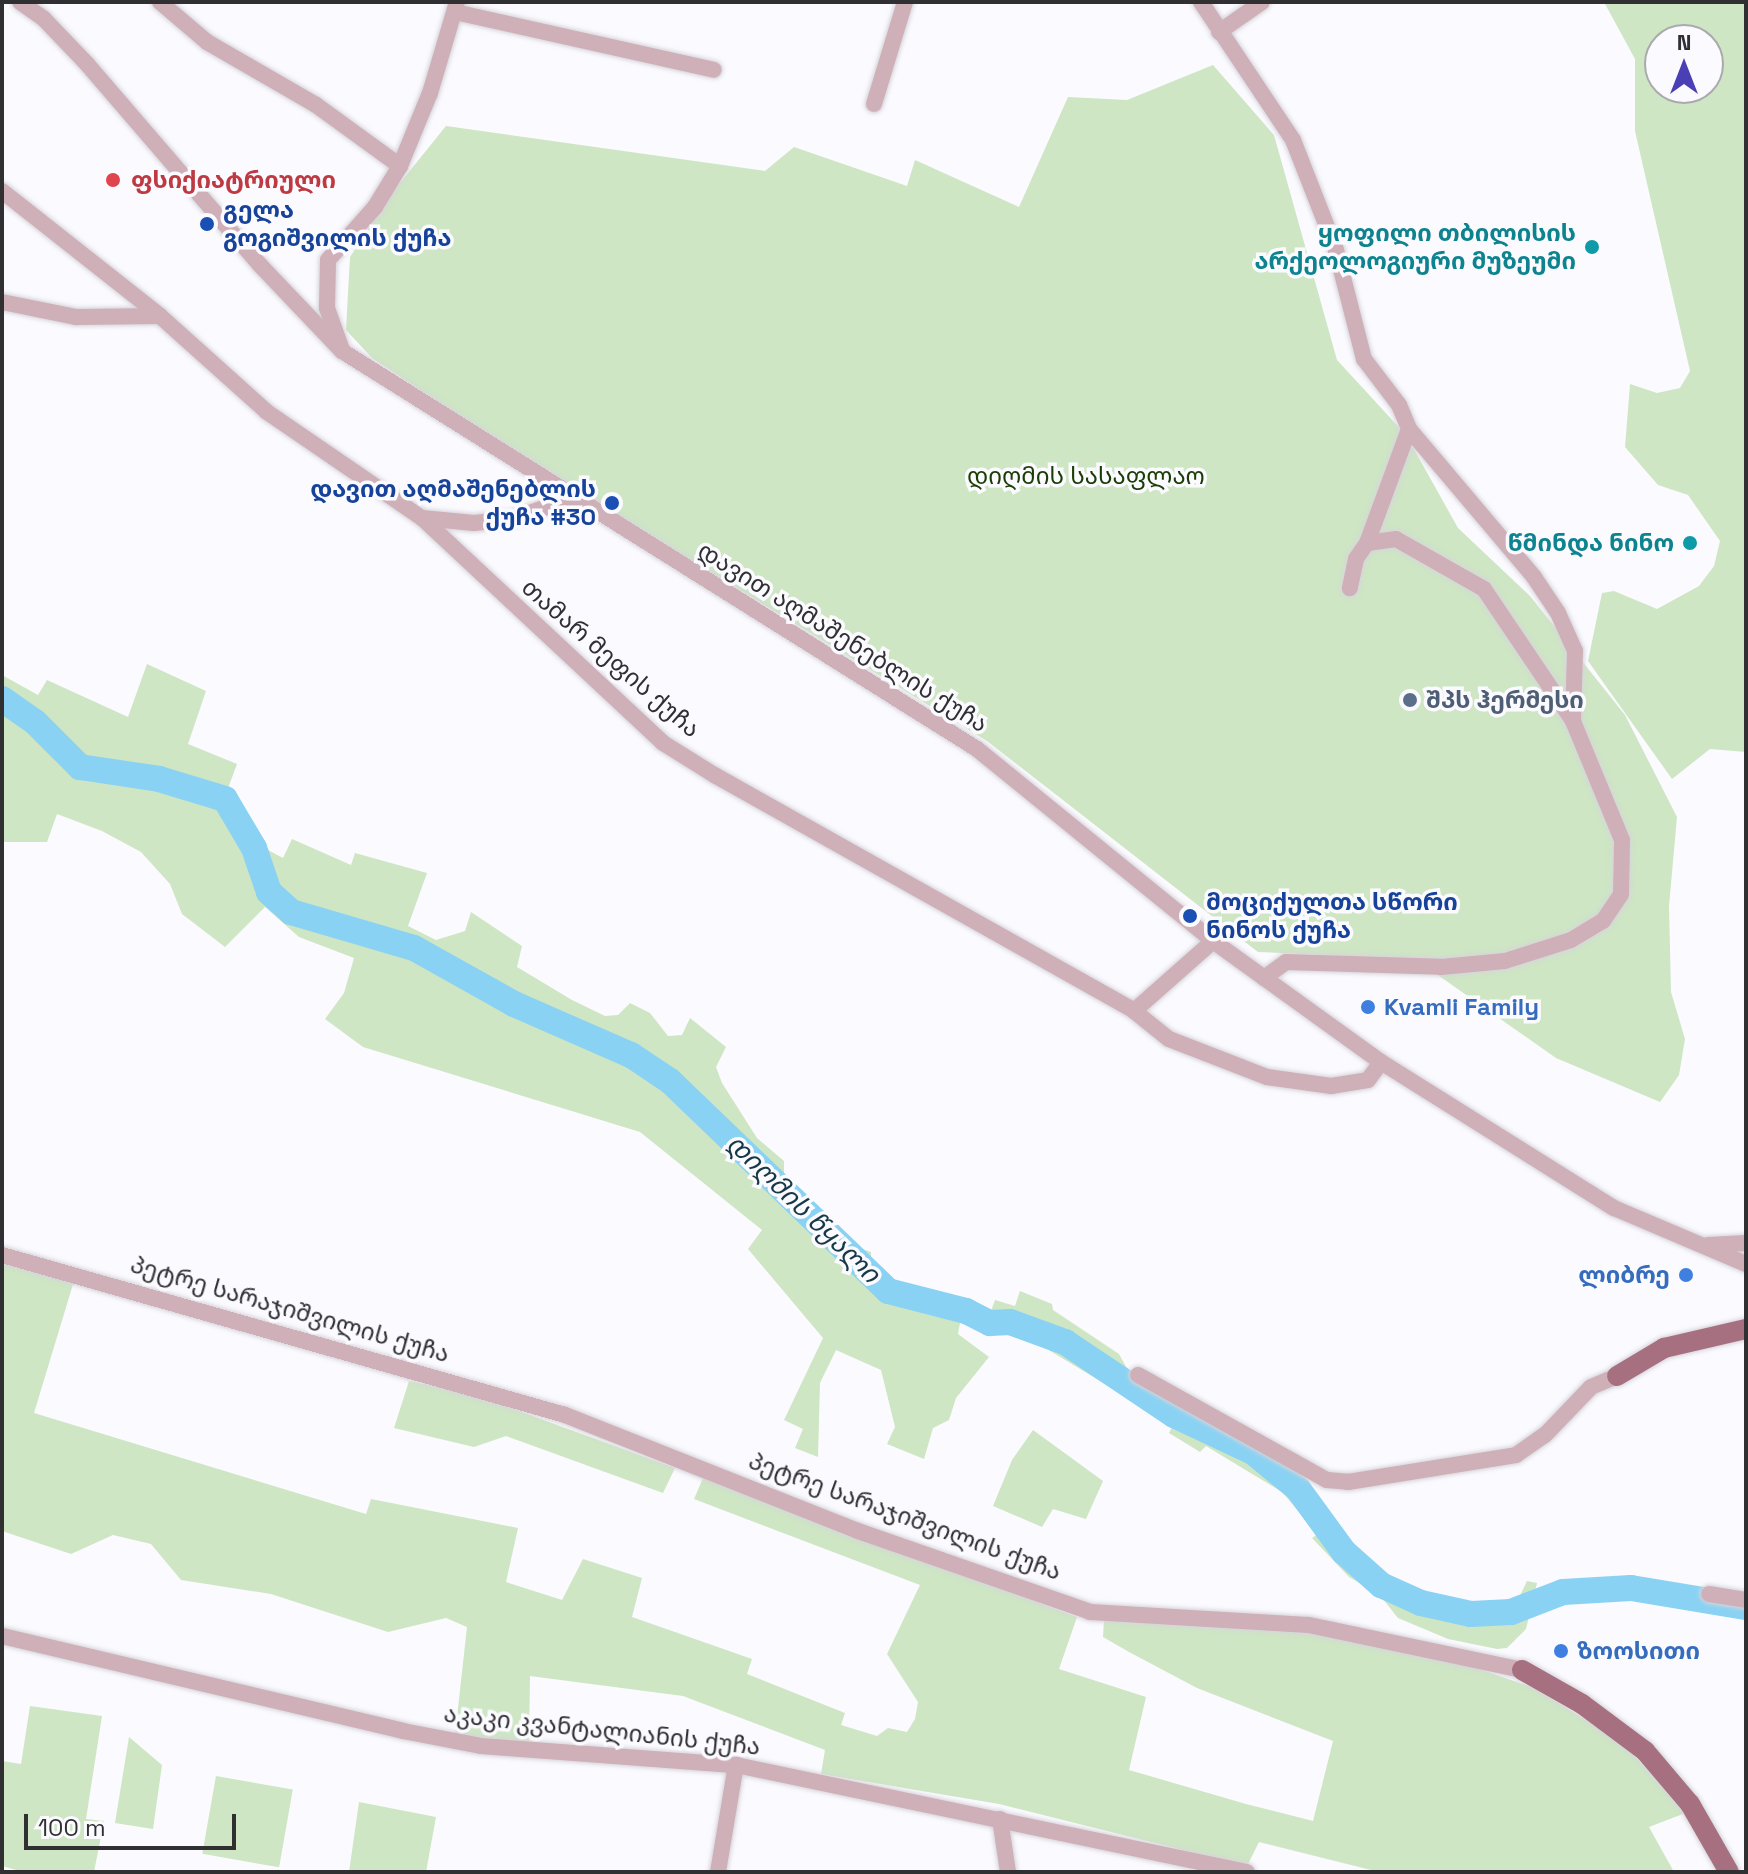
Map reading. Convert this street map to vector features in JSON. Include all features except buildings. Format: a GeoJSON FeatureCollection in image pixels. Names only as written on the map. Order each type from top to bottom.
{"type":"FeatureCollection","features":[{"type":"Feature","properties":{"kind":"main road"},"geometry":{"type":"LineString","coordinates":[[1617,1376],[1664,1348],[1746,1329]]}},
{"type":"Feature","properties":{"kind":"main road","name":"პეტრე სარაჯიშვილის ქუჩა"},"geometry":{"type":"LineString","coordinates":[[1522,1670],[1582,1704],[1645,1751],[1690,1804],[1729,1872]]}},
{"type":"Feature","properties":{"kind":"street","name":"დავით აღმაშენებლის ქუჩა"},"geometry":{"type":"LineString","coordinates":[[20,2],[44,19],[87,64],[260,265],[342,351],[977,749],[1213,941],[1381,1062],[1551,1173],[1698,1245],[1746,1264]]}},
{"type":"Feature","properties":{"kind":"street"},"geometry":{"type":"LineString","coordinates":[[160,2],[207,42],[316,105],[400,166]]}},
{"type":"Feature","properties":{"kind":"street"},"geometry":{"type":"LineString","coordinates":[[874,104],[905,2]]}},
{"type":"Feature","properties":{"kind":"street"},"geometry":{"type":"LineString","coordinates":[[1201,2],[1293,140],[1336,250],[1364,359],[1399,405],[1409,429],[1534,577],[1558,613],[1575,651],[1573,721]]}},
{"type":"Feature","properties":{"kind":"street"},"geometry":{"type":"LineString","coordinates":[[1219,32],[1250,6],[1262,2]]}},
{"type":"Feature","properties":{"kind":"street"},"geometry":{"type":"LineString","coordinates":[[342,351],[338,329],[327,308],[328,260],[375,207],[400,166],[456,7],[714,70]]}},
{"type":"Feature","properties":{"kind":"street","name":"თამარ მეფის ქუჩა"},"geometry":{"type":"LineString","coordinates":[[2,191],[160,316],[267,412],[422,518],[663,743],[908,889],[1134,1011],[1169,1039],[1267,1077],[1351,1087],[1368,1080],[1381,1062]]}},
{"type":"Feature","properties":{"kind":"street"},"geometry":{"type":"LineString","coordinates":[[2,302],[76,317],[160,316]]}},
{"type":"Feature","properties":{"kind":"street"},"geometry":{"type":"LineString","coordinates":[[1350,588],[1356,559],[1367,543],[1409,429]]}},
{"type":"Feature","properties":{"kind":"street"},"geometry":{"type":"LineString","coordinates":[[422,518],[474,523],[512,519],[575,497]]}},
{"type":"Feature","properties":{"kind":"street"},"geometry":{"type":"LineString","coordinates":[[1264,978],[1286,962],[1441,967],[1505,961],[1571,940],[1603,921],[1621,894],[1622,840],[1573,721],[1484,589],[1396,539],[1367,543]]}},
{"type":"Feature","properties":{"kind":"street"},"geometry":{"type":"LineString","coordinates":[[1134,1011],[1213,941]]}},
{"type":"Feature","properties":{"kind":"street","name":"დავით აღმაშენებლის ქუჩა"},"geometry":{"type":"LineString","coordinates":[[1698,1245],[1746,1243]]}},
{"type":"Feature","properties":{"kind":"street","name":"პეტრე სარაჯიშვილის ქუჩა"},"geometry":{"type":"LineString","coordinates":[[2,1255],[565,1415],[858,1531],[1090,1612],[1309,1625],[1522,1670]]}},
{"type":"Feature","properties":{"kind":"street"},"geometry":{"type":"LineString","coordinates":[[1138,1375],[1327,1480],[1348,1482],[1516,1455],[1545,1435],[1591,1387],[1617,1376]]}},
{"type":"Feature","properties":{"kind":"street"},"geometry":{"type":"LineString","coordinates":[[1709,1594],[1746,1600]]}},
{"type":"Feature","properties":{"kind":"street","name":"აკაკი კვანტალიანის ქუჩა"},"geometry":{"type":"LineString","coordinates":[[2,1636],[481,1746],[736,1765],[1247,1872]]}},
{"type":"Feature","properties":{"kind":"street"},"geometry":{"type":"LineString","coordinates":[[718,1872],[736,1765]]}},
{"type":"Feature","properties":{"kind":"street"},"geometry":{"type":"LineString","coordinates":[[1000,1819],[1008,1872]]}},
{"type":"Feature","properties":{"kind":"green space"},"geometry":{"type":"Polygon","coordinates":[[[1604,2],[1746,2],[1746,752],[1710,749],[1672,779],[1588,661],[1602,593],[1614,591],[1657,609],[1699,586],[1714,566],[1720,541],[1688,495],[1658,485],[1625,447],[1630,384],[1657,393],[1680,388],[1690,371],[1635,131],[1635,59],[1604,2]]]}},
{"type":"Feature","properties":{"kind":"green space","name":"დიღმის სასაფლაო"},"geometry":{"type":"Polygon","coordinates":[[[1213,65],[1274,135],[1337,360],[1406,435],[1458,528],[1530,596],[1625,715],[1677,817],[1669,906],[1671,992],[1685,1039],[1679,1075],[1660,1102],[1556,1058],[1415,959],[1258,952],[987,741],[514,452],[372,358],[346,330],[350,257],[387,199],[446,126],[765,171],[794,147],[907,186],[915,160],[1019,207],[1068,97],[1127,100],[1213,65]]]}},
{"type":"Feature","properties":{"kind":"green space"},"geometry":{"type":"Polygon","coordinates":[[[147,664],[206,691],[188,744],[237,764],[227,791],[268,850],[283,858],[292,839],[351,865],[355,853],[427,873],[408,926],[436,940],[465,931],[471,912],[522,946],[517,967],[605,1016],[618,1015],[630,1003],[650,1013],[668,1036],[682,1035],[690,1018],[726,1047],[716,1067],[722,1083],[757,1138],[784,1161],[784,1176],[854,1246],[871,1252],[871,1266],[891,1284],[927,1299],[991,1311],[995,1300],[1015,1306],[1020,1291],[1052,1304],[1053,1310],[1119,1354],[1130,1374],[1295,1468],[1291,1474],[1371,1568],[1450,1604],[1517,1602],[1527,1581],[1537,1583],[1526,1629],[1507,1648],[1497,1649],[1448,1639],[1398,1618],[1379,1594],[1349,1577],[1312,1538],[1318,1534],[1282,1492],[1206,1446],[1200,1452],[1169,1433],[1173,1425],[1022,1334],[960,1323],[958,1334],[989,1357],[956,1398],[949,1420],[933,1428],[924,1459],[887,1444],[895,1427],[881,1370],[836,1350],[820,1383],[818,1457],[795,1448],[803,1429],[784,1420],[823,1338],[748,1249],[762,1230],[640,1132],[363,1047],[325,1019],[344,993],[354,958],[299,937],[265,907],[225,947],[182,914],[170,884],[141,852],[102,831],[57,814],[47,842],[2,842],[2,675],[38,695],[47,680],[128,717],[147,664]]]}},
{"type":"Feature","properties":{"kind":"green space"},"geometry":{"type":"Polygon","coordinates":[[[2,1264],[74,1281],[34,1413],[366,1514],[371,1499],[518,1528],[506,1582],[562,1600],[583,1559],[642,1578],[632,1617],[752,1659],[747,1674],[845,1713],[841,1725],[877,1736],[888,1728],[907,1732],[915,1719],[918,1702],[887,1654],[920,1585],[694,1499],[703,1478],[1077,1617],[1059,1669],[1146,1697],[1129,1770],[1313,1821],[1333,1741],[1197,1688],[1103,1637],[1104,1620],[1297,1629],[1465,1664],[1534,1688],[1620,1741],[1688,1812],[1649,1827],[1674,1872],[1379,1872],[1259,1842],[1247,1866],[999,1804],[821,1774],[825,1750],[683,1696],[530,1676],[529,1743],[455,1735],[467,1627],[446,1618],[388,1632],[271,1594],[181,1580],[151,1544],[113,1535],[71,1554],[2,1531],[2,1264]]]}},
{"type":"Feature","properties":{"kind":"green space"},"geometry":{"type":"Polygon","coordinates":[[[409,1381],[472,1394],[675,1468],[663,1493],[506,1436],[474,1447],[394,1428],[409,1381]]]}},
{"type":"Feature","properties":{"kind":"green space"},"geometry":{"type":"Polygon","coordinates":[[[1033,1430],[1103,1481],[1086,1519],[1053,1509],[1042,1527],[993,1506],[1012,1460],[1033,1430]]]}},
{"type":"Feature","properties":{"kind":"green space"},"geometry":{"type":"Polygon","coordinates":[[[30,1706],[102,1716],[86,1819],[104,1821],[94,1872],[23,1872],[2,1866],[2,1761],[21,1764],[30,1706]]]}},
{"type":"Feature","properties":{"kind":"green space"},"geometry":{"type":"Polygon","coordinates":[[[129,1737],[162,1765],[153,1829],[115,1823],[129,1737]]]}},
{"type":"Feature","properties":{"kind":"green space"},"geometry":{"type":"Polygon","coordinates":[[[216,1776],[293,1790],[279,1867],[202,1854],[216,1776]]]}},
{"type":"Feature","properties":{"kind":"green space"},"geometry":{"type":"Polygon","coordinates":[[[359,1802],[436,1817],[426,1872],[349,1872],[359,1802]]]}},
{"type":"Feature","properties":{"kind":"waterway","name":"დიღმის წყალი"},"geometry":{"type":"LineString","coordinates":[[2,699],[35,722],[80,767],[159,779],[225,799],[254,848],[269,892],[291,912],[414,948],[514,1004],[631,1055],[670,1081],[888,1291],[966,1311],[990,1323],[1010,1322],[1065,1342],[1174,1415],[1253,1452],[1298,1489],[1344,1552],[1381,1585],[1421,1603],[1471,1614],[1511,1612],[1563,1592],[1631,1588],[1746,1607]]}},
{"type":"Feature","properties":{"kind":"place","name":"ფსიქიატრიული"},"geometry":{"type":"Point","coordinates":[113,180]}},
{"type":"Feature","properties":{"kind":"place","name":"გელა გოგიშვილის ქუჩა"},"geometry":{"type":"Point","coordinates":[207,224]}},
{"type":"Feature","properties":{"kind":"place","name":"ყოფილი თბილისის არქეოლოგიური მუზეუმი"},"geometry":{"type":"Point","coordinates":[1592,247]}},
{"type":"Feature","properties":{"kind":"place","name":"დავით აღმაშენებლის ქუჩა #30"},"geometry":{"type":"Point","coordinates":[612,503]}},
{"type":"Feature","properties":{"kind":"place","name":"წმინდა ნინო"},"geometry":{"type":"Point","coordinates":[1690,543]}},
{"type":"Feature","properties":{"kind":"place","name":"შპს ჰერმესი"},"geometry":{"type":"Point","coordinates":[1410,700]}},
{"type":"Feature","properties":{"kind":"place","name":"მოციქულთა სწორი ნინოს ქუჩა"},"geometry":{"type":"Point","coordinates":[1190,916]}},
{"type":"Feature","properties":{"kind":"place","name":"Kvamli Family"},"geometry":{"type":"Point","coordinates":[1368,1007]}},
{"type":"Feature","properties":{"kind":"place","name":"ლიბრე"},"geometry":{"type":"Point","coordinates":[1686,1275]}},
{"type":"Feature","properties":{"kind":"place","name":"ზოოსითი"},"geometry":{"type":"Point","coordinates":[1561,1651]}}]}
